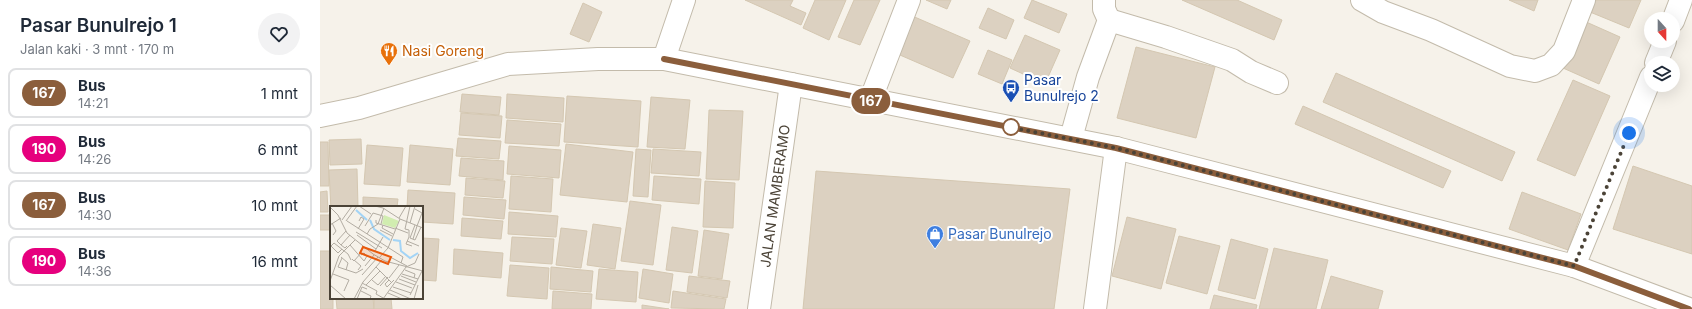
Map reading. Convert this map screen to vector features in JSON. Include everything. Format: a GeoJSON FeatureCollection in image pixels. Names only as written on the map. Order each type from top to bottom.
{"type":"FeatureCollection","features":[{"type":"Feature","properties":{"kind":"street"},"geometry":{"type":"LineString","coordinates":[[664,59],[684,0]]}},
{"type":"Feature","properties":{"kind":"street"},"geometry":{"type":"LineString","coordinates":[[870,100],[909,0]]}},
{"type":"Feature","properties":{"kind":"street"},"geometry":{"type":"LineString","coordinates":[[1362,0],[1383,12],[1430,30],[1510,66],[1535,71],[1551,65],[1564,50],[1584,0]]}},
{"type":"Feature","properties":{"kind":"street"},"geometry":{"type":"LineString","coordinates":[[1676,12],[1681,0]]}},
{"type":"Feature","properties":{"kind":"street"},"geometry":{"type":"LineString","coordinates":[[1071,138],[1106,10],[1232,60],[1251,72],[1277,83]]}},
{"type":"Feature","properties":{"kind":"street"},"geometry":{"type":"LineString","coordinates":[[320,116],[359,108],[508,64],[598,59],[664,59],[1116,148],[1574,266],[1689,309]]}},
{"type":"Feature","properties":{"kind":"street","name":"JALAN MAMBERAMO"},"geometry":{"type":"LineString","coordinates":[[759,309],[790,84]]}},
{"type":"Feature","properties":{"kind":"street"},"geometry":{"type":"LineString","coordinates":[[1574,266],[1645,92]]}},
{"type":"Feature","properties":{"kind":"street"},"geometry":{"type":"LineString","coordinates":[[1095,309],[1116,148]]}},
{"type":"Feature","properties":{"kind":"building"},"geometry":{"type":"Polygon","coordinates":[[[745,0],[793,0],[790,6],[806,13],[801,25],[745,0]]]}},
{"type":"Feature","properties":{"kind":"building"},"geometry":{"type":"Polygon","coordinates":[[[815,0],[846,0],[829,40],[803,28],[815,0]]]}},
{"type":"Feature","properties":{"kind":"building"},"geometry":{"type":"Polygon","coordinates":[[[854,0],[880,0],[860,45],[838,37],[854,0]]]}},
{"type":"Feature","properties":{"kind":"building"},"geometry":{"type":"Polygon","coordinates":[[[926,0],[951,0],[947,9],[926,0]]]}},
{"type":"Feature","properties":{"kind":"building"},"geometry":{"type":"Polygon","coordinates":[[[1032,0],[1067,14],[1059,33],[1024,18],[1032,0]]]}},
{"type":"Feature","properties":{"kind":"building"},"geometry":{"type":"Polygon","coordinates":[[[1182,0],[1237,0],[1282,20],[1274,40],[1182,0]]]}},
{"type":"Feature","properties":{"kind":"building"},"geometry":{"type":"Polygon","coordinates":[[[1509,0],[1538,0],[1534,11],[1509,0]]]}},
{"type":"Feature","properties":{"kind":"building"},"geometry":{"type":"Polygon","coordinates":[[[1596,0],[1641,0],[1629,28],[1590,12],[1596,0]]]}},
{"type":"Feature","properties":{"kind":"building"},"geometry":{"type":"Polygon","coordinates":[[[583,3],[602,12],[589,42],[570,34],[583,3]]]}},
{"type":"Feature","properties":{"kind":"building"},"geometry":{"type":"Polygon","coordinates":[[[988,8],[1014,20],[1006,39],[979,28],[988,8]]]}},
{"type":"Feature","properties":{"kind":"building"},"geometry":{"type":"Polygon","coordinates":[[[910,15],[970,41],[953,78],[893,52],[910,15]]]}},
{"type":"Feature","properties":{"kind":"building"},"geometry":{"type":"Polygon","coordinates":[[[1584,21],[1620,37],[1599,84],[1563,68],[1584,21]]]}},
{"type":"Feature","properties":{"kind":"building"},"geometry":{"type":"Polygon","coordinates":[[[1025,35],[1060,50],[1045,84],[1010,68],[1025,35]]]}},
{"type":"Feature","properties":{"kind":"building"},"geometry":{"type":"Polygon","coordinates":[[[1136,47],[1215,67],[1196,138],[1117,118],[1136,47]]]}},
{"type":"Feature","properties":{"kind":"building"},"geometry":{"type":"Polygon","coordinates":[[[988,50],[1012,60],[1002,84],[978,74],[988,50]]]}},
{"type":"Feature","properties":{"kind":"building"},"geometry":{"type":"Polygon","coordinates":[[[1336,73],[1515,152],[1502,181],[1323,102],[1336,73]]]}},
{"type":"Feature","properties":{"kind":"building"},"geometry":{"type":"Polygon","coordinates":[[[1573,80],[1610,96],[1575,176],[1537,160],[1573,80]]]}},
{"type":"Feature","properties":{"kind":"building"},"geometry":{"type":"Polygon","coordinates":[[[462,94],[501,97],[499,115],[460,112],[462,94]]]}},
{"type":"Feature","properties":{"kind":"building"},"geometry":{"type":"Polygon","coordinates":[[[507,94],[564,98],[563,122],[506,118],[507,94]]]}},
{"type":"Feature","properties":{"kind":"building"},"geometry":{"type":"Polygon","coordinates":[[[567,96],[641,101],[638,147],[564,142],[567,96]]]}},
{"type":"Feature","properties":{"kind":"building"},"geometry":{"type":"Polygon","coordinates":[[[651,97],[690,100],[685,149],[647,147],[651,97]]]}},
{"type":"Feature","properties":{"kind":"building"},"geometry":{"type":"Polygon","coordinates":[[[1303,106],[1451,171],[1443,188],[1295,124],[1303,106]]]}},
{"type":"Feature","properties":{"kind":"building"},"geometry":{"type":"Polygon","coordinates":[[[709,110],[743,111],[739,180],[706,179],[709,110]]]}},
{"type":"Feature","properties":{"kind":"building"},"geometry":{"type":"Polygon","coordinates":[[[461,113],[502,116],[500,138],[459,135],[461,113]]]}},
{"type":"Feature","properties":{"kind":"building"},"geometry":{"type":"Polygon","coordinates":[[[507,120],[561,124],[559,146],[505,143],[507,120]]]}},
{"type":"Feature","properties":{"kind":"building"},"geometry":{"type":"Polygon","coordinates":[[[458,138],[501,141],[499,159],[456,156],[458,138]]]}},
{"type":"Feature","properties":{"kind":"building"},"geometry":{"type":"Polygon","coordinates":[[[361,139],[362,164],[330,165],[329,140],[361,139]]]}},
{"type":"Feature","properties":{"kind":"building"},"geometry":{"type":"Polygon","coordinates":[[[320,142],[328,142],[329,186],[320,186],[320,142]]]}},
{"type":"Feature","properties":{"kind":"building"},"geometry":{"type":"Polygon","coordinates":[[[566,144],[633,152],[627,202],[560,195],[566,144]]]}},
{"type":"Feature","properties":{"kind":"building"},"geometry":{"type":"Polygon","coordinates":[[[367,145],[403,148],[400,186],[364,184],[367,145]]]}},
{"type":"Feature","properties":{"kind":"building"},"geometry":{"type":"Polygon","coordinates":[[[410,145],[453,149],[450,185],[407,182],[410,145]]]}},
{"type":"Feature","properties":{"kind":"building"},"geometry":{"type":"Polygon","coordinates":[[[509,146],[561,150],[559,178],[507,174],[509,146]]]}},
{"type":"Feature","properties":{"kind":"building"},"geometry":{"type":"Polygon","coordinates":[[[636,149],[651,150],[648,197],[633,196],[636,149]]]}},
{"type":"Feature","properties":{"kind":"building"},"geometry":{"type":"Polygon","coordinates":[[[653,149],[701,152],[699,176],[651,173],[653,149]]]}},
{"type":"Feature","properties":{"kind":"building"},"geometry":{"type":"Polygon","coordinates":[[[461,158],[504,161],[503,180],[459,176],[461,158]]]}},
{"type":"Feature","properties":{"kind":"building"},"geometry":{"type":"Polygon","coordinates":[[[1633,166],[1692,186],[1692,254],[1613,229],[1633,166]]]}},
{"type":"Feature","properties":{"kind":"building"},"geometry":{"type":"Polygon","coordinates":[[[357,169],[358,206],[331,206],[329,170],[357,169]]]}},
{"type":"Feature","properties":{"kind":"building","name":"Pasar Bunulrejo"},"geometry":{"type":"Polygon","coordinates":[[[816,171],[1070,189],[1054,309],[803,309],[816,171]]]}},
{"type":"Feature","properties":{"kind":"building"},"geometry":{"type":"Polygon","coordinates":[[[511,176],[553,179],[551,212],[509,209],[511,176]]]}},
{"type":"Feature","properties":{"kind":"building"},"geometry":{"type":"Polygon","coordinates":[[[654,176],[701,179],[699,204],[652,200],[654,176]]]}},
{"type":"Feature","properties":{"kind":"building"},"geometry":{"type":"Polygon","coordinates":[[[466,178],[505,181],[503,198],[465,195],[466,178]]]}},
{"type":"Feature","properties":{"kind":"building"},"geometry":{"type":"Polygon","coordinates":[[[705,181],[735,183],[733,228],[703,227],[705,181]]]}},
{"type":"Feature","properties":{"kind":"building"},"geometry":{"type":"Polygon","coordinates":[[[408,190],[455,193],[453,224],[423,222],[423,206],[407,206],[408,190]]]}},
{"type":"Feature","properties":{"kind":"building"},"geometry":{"type":"Polygon","coordinates":[[[327,191],[328,212],[320,212],[320,192],[327,191]]]}},
{"type":"Feature","properties":{"kind":"building"},"geometry":{"type":"Polygon","coordinates":[[[1522,192],[1581,214],[1568,250],[1509,229],[1522,192]]]}},
{"type":"Feature","properties":{"kind":"building"},"geometry":{"type":"Polygon","coordinates":[[[363,197],[398,199],[397,206],[363,206],[363,197]]]}},
{"type":"Feature","properties":{"kind":"building"},"geometry":{"type":"Polygon","coordinates":[[[464,197],[506,200],[504,219],[463,215],[464,197]]]}},
{"type":"Feature","properties":{"kind":"building"},"geometry":{"type":"Polygon","coordinates":[[[630,201],[661,205],[653,265],[621,261],[630,201]]]}},
{"type":"Feature","properties":{"kind":"building"},"geometry":{"type":"Polygon","coordinates":[[[509,212],[558,216],[556,237],[508,234],[509,212]]]}},
{"type":"Feature","properties":{"kind":"building"},"geometry":{"type":"Polygon","coordinates":[[[320,215],[330,215],[330,230],[320,230],[320,215]]]}},
{"type":"Feature","properties":{"kind":"building"},"geometry":{"type":"Polygon","coordinates":[[[1127,217],[1176,229],[1161,289],[1112,276],[1127,217]]]}},
{"type":"Feature","properties":{"kind":"building"},"geometry":{"type":"Polygon","coordinates":[[[462,218],[503,221],[501,239],[461,236],[462,218]]]}},
{"type":"Feature","properties":{"kind":"building"},"geometry":{"type":"Polygon","coordinates":[[[593,224],[621,228],[615,269],[587,265],[593,224]]]}},
{"type":"Feature","properties":{"kind":"building"},"geometry":{"type":"Polygon","coordinates":[[[672,227],[698,231],[692,273],[666,270],[672,227]]]}},
{"type":"Feature","properties":{"kind":"building"},"geometry":{"type":"Polygon","coordinates":[[[561,228],[587,231],[581,268],[556,265],[561,228]]]}},
{"type":"Feature","properties":{"kind":"building"},"geometry":{"type":"Polygon","coordinates":[[[704,230],[729,234],[722,279],[698,276],[704,230]]]}},
{"type":"Feature","properties":{"kind":"building"},"geometry":{"type":"Polygon","coordinates":[[[1179,236],[1220,246],[1207,294],[1166,283],[1179,236]]]}},
{"type":"Feature","properties":{"kind":"building"},"geometry":{"type":"Polygon","coordinates":[[[512,237],[554,239],[552,264],[510,261],[512,237]]]}},
{"type":"Feature","properties":{"kind":"building"},"geometry":{"type":"Polygon","coordinates":[[[423,238],[439,239],[436,281],[423,280],[423,238]]]}},
{"type":"Feature","properties":{"kind":"building"},"geometry":{"type":"Polygon","coordinates":[[[1231,239],[1268,249],[1255,299],[1218,290],[1231,239]]]}},
{"type":"Feature","properties":{"kind":"building"},"geometry":{"type":"Polygon","coordinates":[[[1274,248],[1328,260],[1316,309],[1259,309],[1274,248]]]}},
{"type":"Feature","properties":{"kind":"building"},"geometry":{"type":"Polygon","coordinates":[[[454,249],[503,253],[501,278],[453,274],[454,249]]]}},
{"type":"Feature","properties":{"kind":"building"},"geometry":{"type":"Polygon","coordinates":[[[320,251],[330,251],[330,299],[333,299],[333,309],[320,309],[320,251]]]}},
{"type":"Feature","properties":{"kind":"building"},"geometry":{"type":"Polygon","coordinates":[[[510,265],[549,268],[547,299],[507,296],[510,265]]]}},
{"type":"Feature","properties":{"kind":"building"},"geometry":{"type":"Polygon","coordinates":[[[551,267],[593,271],[591,292],[550,289],[551,267]]]}},
{"type":"Feature","properties":{"kind":"building"},"geometry":{"type":"Polygon","coordinates":[[[599,269],[638,272],[636,302],[596,299],[599,269]]]}},
{"type":"Feature","properties":{"kind":"building"},"geometry":{"type":"Polygon","coordinates":[[[643,269],[673,274],[669,303],[639,298],[643,269]]]}},
{"type":"Feature","properties":{"kind":"building"},"geometry":{"type":"Polygon","coordinates":[[[689,276],[730,281],[727,298],[687,292],[689,276]]]}},
{"type":"Feature","properties":{"kind":"building"},"geometry":{"type":"Polygon","coordinates":[[[1331,276],[1383,291],[1378,309],[1321,309],[1331,276]]]}},
{"type":"Feature","properties":{"kind":"building"},"geometry":{"type":"Polygon","coordinates":[[[553,291],[592,294],[591,309],[552,309],[553,291]]]}},
{"type":"Feature","properties":{"kind":"building"},"geometry":{"type":"Polygon","coordinates":[[[673,291],[726,299],[724,309],[671,308],[673,291]]]}},
{"type":"Feature","properties":{"kind":"building"},"geometry":{"type":"Polygon","coordinates":[[[1214,295],[1257,305],[1256,309],[1210,309],[1214,295]]]}},
{"type":"Feature","properties":{"kind":"building"},"geometry":{"type":"Polygon","coordinates":[[[336,299],[373,299],[374,309],[337,309],[336,299]]]}},
{"type":"Feature","properties":{"kind":"building"},"geometry":{"type":"Polygon","coordinates":[[[374,299],[391,299],[392,309],[374,309],[374,299]]]}},
{"type":"Feature","properties":{"kind":"building"},"geometry":{"type":"Polygon","coordinates":[[[642,305],[669,309],[642,309],[642,305]]]}},
{"type":"Feature","properties":{"kind":"bus line","name":"167"},"geometry":{"type":"LineString","coordinates":[[664,59],[1116,148],[1574,266],[1689,309]]}},
{"type":"Feature","properties":{"kind":"place","name":"Nasi Goreng"},"geometry":{"type":"Point","coordinates":[389,66]}},
{"type":"Feature","properties":{"kind":"place","name":"Pasar Bunulrejo 2"},"geometry":{"type":"Point","coordinates":[1011,103]}},
{"type":"Feature","properties":{"kind":"place","name":"Pasar Bunulrejo"},"geometry":{"type":"Point","coordinates":[935,249]}},
{"type":"Feature","properties":{"kind":"route"},"geometry":{"type":"LineString","coordinates":[[1011,127],[1009,127],[1116,148],[1574,266],[1629,133]]}}]}
